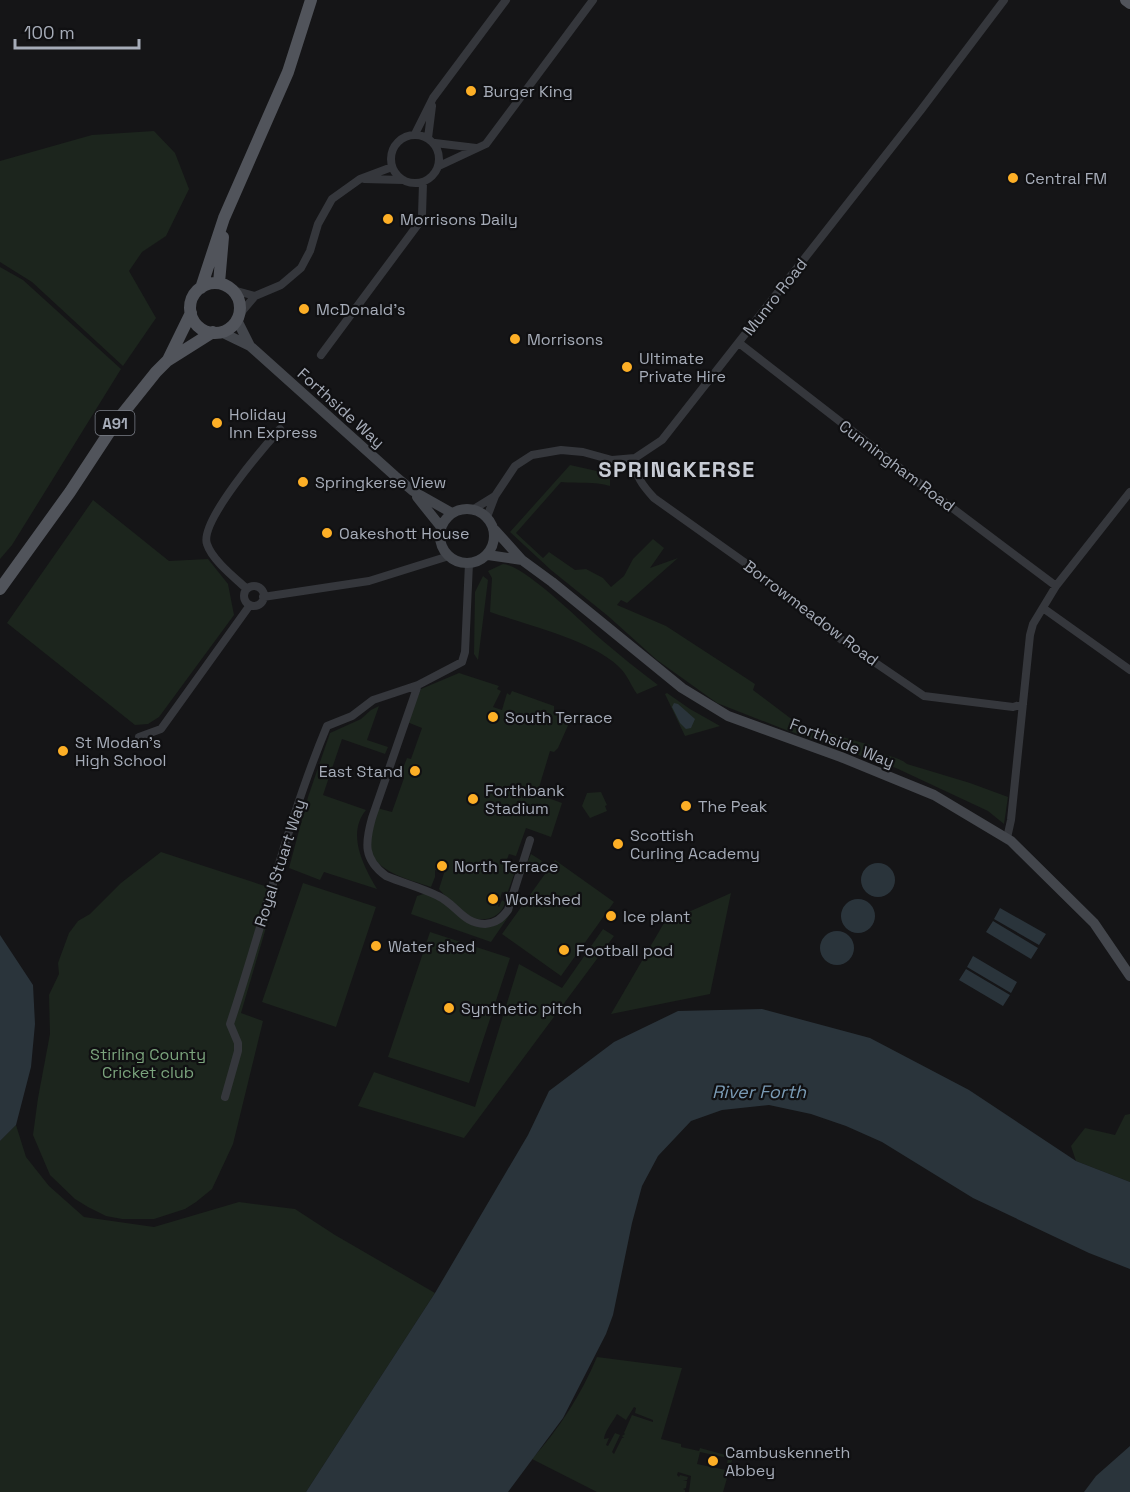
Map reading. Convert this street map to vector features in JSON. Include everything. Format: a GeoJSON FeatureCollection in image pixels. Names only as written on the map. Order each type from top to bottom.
{"type":"FeatureCollection","features":[{"type":"Feature","properties":{"kind":"main road","name":"A91"},"geometry":{"type":"LineString","coordinates":[[0,589],[70,492],[116,422],[167,361],[191,313],[193,297],[201,288],[224,218],[288,72],[311,0]]}},
{"type":"Feature","properties":{"kind":"main road"},"geometry":{"type":"LineString","coordinates":[[1126,0],[1130,3]]}},
{"type":"Feature","properties":{"kind":"main road","name":"A91"},"geometry":{"type":"LineString","coordinates":[[219,283],[224,218]]}},
{"type":"Feature","properties":{"kind":"main road"},"geometry":{"type":"LineString","coordinates":[[201,288],[219,283],[233,291],[239,302],[238,317]]}},
{"type":"Feature","properties":{"kind":"main road"},"geometry":{"type":"LineString","coordinates":[[191,313],[199,326],[217,332]]}},
{"type":"Feature","properties":{"kind":"main road","name":"A91"},"geometry":{"type":"LineString","coordinates":[[167,361],[217,332],[230,328],[238,317]]}},
{"type":"Feature","properties":{"kind":"street"},"geometry":{"type":"LineString","coordinates":[[415,134],[433,98],[506,0]]}},
{"type":"Feature","properties":{"kind":"street"},"geometry":{"type":"LineString","coordinates":[[439,166],[486,144],[593,0]]}},
{"type":"Feature","properties":{"kind":"street","name":"Munro Road"},"geometry":{"type":"LineString","coordinates":[[635,458],[662,440],[921,110],[1004,0]]}},
{"type":"Feature","properties":{"kind":"street"},"geometry":{"type":"LineString","coordinates":[[360,179],[423,183],[435,174],[440,158],[431,141],[433,98]]}},
{"type":"Feature","properties":{"kind":"street"},"geometry":{"type":"LineString","coordinates":[[403,180],[392,167],[391,155],[401,139],[415,134],[431,141],[478,148]]}},
{"type":"Feature","properties":{"kind":"street"},"geometry":{"type":"LineString","coordinates":[[238,317],[255,296],[281,285],[301,268],[310,251],[318,224],[332,199],[360,179],[392,167]]}},
{"type":"Feature","properties":{"kind":"street"},"geometry":{"type":"LineString","coordinates":[[321,355],[418,223],[422,215],[423,183]]}},
{"type":"Feature","properties":{"kind":"street"},"geometry":{"type":"LineString","coordinates":[[233,291],[255,296]]}},
{"type":"Feature","properties":{"kind":"street","name":"Forthside Way"},"geometry":{"type":"LineString","coordinates":[[238,317],[250,346]]}},
{"type":"Feature","properties":{"kind":"street","name":"Forthside Way"},"geometry":{"type":"LineString","coordinates":[[217,332],[250,346],[413,491],[441,527]]}},
{"type":"Feature","properties":{"kind":"street","name":"Cunningham Road"},"geometry":{"type":"LineString","coordinates":[[739,343],[1056,586]]}},
{"type":"Feature","properties":{"kind":"street"},"geometry":{"type":"LineString","coordinates":[[247,589],[219,562],[207,544],[206,532],[213,516],[229,493],[280,429]]}},
{"type":"Feature","properties":{"kind":"street"},"geometry":{"type":"LineString","coordinates":[[487,517],[495,496],[515,466],[539,454],[561,450],[583,452],[612,460],[635,458]]}},
{"type":"Feature","properties":{"kind":"street","name":"Borrowmeadow Road"},"geometry":{"type":"LineString","coordinates":[[635,458],[634,469],[643,486],[654,498],[744,562],[842,640],[924,696],[1012,707],[1023,704]]}},
{"type":"Feature","properties":{"kind":"street","name":"Forthside Way"},"geometry":{"type":"LineString","coordinates":[[413,491],[452,513]]}},
{"type":"Feature","properties":{"kind":"street"},"geometry":{"type":"LineString","coordinates":[[1007,838],[1011,820],[1029,635],[1056,586],[1130,492]]}},
{"type":"Feature","properties":{"kind":"street"},"geometry":{"type":"LineString","coordinates":[[474,509],[495,496]]}},
{"type":"Feature","properties":{"kind":"street"},"geometry":{"type":"LineString","coordinates":[[460,509],[474,509],[487,517],[495,530],[495,540],[488,555],[469,563],[457,561],[449,556],[441,544],[441,527],[452,513],[460,509]]}},
{"type":"Feature","properties":{"kind":"street","name":"Forthside Way"},"geometry":{"type":"LineString","coordinates":[[495,530],[522,560],[552,582],[666,677],[728,716],[841,757],[934,795],[1007,838],[1094,923],[1130,976]]}},
{"type":"Feature","properties":{"kind":"street","name":"Forthside Way"},"geometry":{"type":"LineString","coordinates":[[488,555],[522,560]]}},
{"type":"Feature","properties":{"kind":"street"},"geometry":{"type":"LineString","coordinates":[[263,597],[369,582],[449,556]]}},
{"type":"Feature","properties":{"kind":"street","name":"Royal Stuart Way"},"geometry":{"type":"LineString","coordinates":[[225,1097],[238,1051],[238,1043],[230,1024],[288,837],[327,726],[352,716],[374,700],[418,685],[462,662],[465,652],[469,563]]}},
{"type":"Feature","properties":{"kind":"street"},"geometry":{"type":"LineString","coordinates":[[139,737],[161,729],[250,605],[260,603],[263,597],[262,591],[257,587],[247,589]]}},
{"type":"Feature","properties":{"kind":"street"},"geometry":{"type":"LineString","coordinates":[[247,589],[244,598],[250,605]]}},
{"type":"Feature","properties":{"kind":"street"},"geometry":{"type":"LineString","coordinates":[[1043,608],[1130,670]]}},
{"type":"Feature","properties":{"kind":"street"},"geometry":{"type":"LineString","coordinates":[[418,685],[382,785],[366,840],[367,850],[378,870],[386,876],[440,896],[469,921],[494,922],[502,918],[508,910],[530,840]]}},
{"type":"Feature","properties":{"kind":"green space"},"geometry":{"type":"Polygon","coordinates":[[[154,131],[175,153],[189,189],[166,236],[142,252],[129,271],[156,318],[123,366],[32,282],[0,262],[0,161],[92,135],[154,131]]]}},
{"type":"Feature","properties":{"kind":"green space"},"geometry":{"type":"Polygon","coordinates":[[[0,267],[23,280],[121,369],[12,545],[0,559],[0,267]]]}},
{"type":"Feature","properties":{"kind":"green space"},"geometry":{"type":"Polygon","coordinates":[[[570,465],[610,474],[610,486],[561,482],[516,533],[543,558],[549,552],[575,570],[586,569],[603,578],[611,587],[624,576],[633,559],[653,539],[664,548],[650,568],[678,558],[627,603],[621,600],[617,605],[666,626],[755,684],[753,690],[798,724],[870,745],[871,751],[895,757],[907,764],[1008,797],[1004,824],[988,811],[896,768],[786,730],[717,703],[657,660],[510,532],[570,465]]]}},
{"type":"Feature","properties":{"kind":"green space"},"geometry":{"type":"Polygon","coordinates":[[[93,500],[169,561],[208,559],[228,584],[234,615],[159,717],[148,724],[135,725],[7,623],[93,500]]]}},
{"type":"Feature","properties":{"kind":"green space"},"geometry":{"type":"Polygon","coordinates":[[[503,564],[526,574],[658,685],[637,694],[622,670],[596,651],[560,635],[490,612],[492,578],[488,571],[503,564]]]}},
{"type":"Feature","properties":{"kind":"green space"},"geometry":{"type":"Polygon","coordinates":[[[483,576],[488,580],[478,660],[474,654],[475,592],[483,576]]]}},
{"type":"Feature","properties":{"kind":"green space","name":"Forthbank Stadium"},"geometry":{"type":"Polygon","coordinates":[[[459,673],[499,686],[497,689],[501,691],[493,707],[502,710],[507,693],[510,695],[512,691],[554,706],[554,710],[565,715],[570,721],[558,748],[554,752],[550,751],[537,794],[562,803],[551,837],[526,828],[516,856],[509,854],[506,862],[516,869],[507,894],[502,892],[498,906],[502,900],[505,902],[503,907],[497,915],[487,919],[476,919],[467,915],[445,896],[439,889],[444,873],[435,870],[431,887],[401,877],[382,866],[370,850],[368,839],[377,808],[392,812],[404,778],[400,776],[407,758],[411,759],[422,728],[407,722],[421,689],[459,673]]]}},
{"type":"Feature","properties":{"kind":"green space"},"geometry":{"type":"Polygon","coordinates":[[[667,693],[720,726],[685,736],[665,694],[667,693]]]}},
{"type":"Feature","properties":{"kind":"green space"},"geometry":{"type":"Polygon","coordinates":[[[379,706],[367,740],[388,747],[385,754],[342,739],[323,795],[366,810],[357,829],[357,840],[367,871],[377,889],[324,872],[320,880],[289,868],[308,797],[330,733],[361,719],[379,706]]]}},
{"type":"Feature","properties":{"kind":"green space"},"geometry":{"type":"Polygon","coordinates":[[[601,792],[607,805],[605,806],[607,811],[590,818],[582,806],[587,793],[601,792]]]}},
{"type":"Feature","properties":{"kind":"green space","name":"Stirling County Cricket club"},"geometry":{"type":"Polygon","coordinates":[[[161,852],[277,890],[241,1013],[263,1021],[233,1144],[212,1189],[185,1209],[154,1219],[122,1219],[106,1216],[75,1199],[50,1175],[33,1135],[50,1034],[49,995],[59,974],[58,963],[69,933],[78,921],[90,914],[121,883],[161,852]]]}},
{"type":"Feature","properties":{"kind":"green space"},"geometry":{"type":"Polygon","coordinates":[[[531,854],[542,861],[536,873],[525,868],[531,854]]]}},
{"type":"Feature","properties":{"kind":"green space"},"geometry":{"type":"Polygon","coordinates":[[[555,860],[614,902],[561,976],[502,934],[555,860]]]}},
{"type":"Feature","properties":{"kind":"green space"},"geometry":{"type":"Polygon","coordinates":[[[303,883],[376,907],[336,1027],[262,1002],[303,883]]]}},
{"type":"Feature","properties":{"kind":"green space"},"geometry":{"type":"Polygon","coordinates":[[[427,893],[487,925],[510,908],[513,910],[491,942],[411,914],[417,896],[427,893]]]}},
{"type":"Feature","properties":{"kind":"green space"},"geometry":{"type":"Polygon","coordinates":[[[731,893],[710,994],[611,1014],[664,923],[731,893]]]}},
{"type":"Feature","properties":{"kind":"green space"},"geometry":{"type":"Polygon","coordinates":[[[603,929],[614,936],[464,1138],[358,1106],[374,1072],[475,1107],[519,964],[562,988],[603,929]]]}},
{"type":"Feature","properties":{"kind":"green space","name":"Synthetic pitch"},"geometry":{"type":"Polygon","coordinates":[[[430,932],[510,958],[469,1083],[388,1057],[430,932]]]}},
{"type":"Feature","properties":{"kind":"green space"},"geometry":{"type":"Polygon","coordinates":[[[1130,1114],[1130,1182],[1076,1161],[1071,1146],[1085,1128],[1115,1135],[1125,1115],[1130,1114]]]}},
{"type":"Feature","properties":{"kind":"green space"},"geometry":{"type":"Polygon","coordinates":[[[16,1125],[26,1157],[49,1186],[84,1217],[154,1227],[239,1202],[295,1209],[435,1293],[306,1492],[0,1492],[0,1141],[16,1125]]]}},
{"type":"Feature","properties":{"kind":"green space"},"geometry":{"type":"Polygon","coordinates":[[[597,1357],[682,1368],[661,1439],[681,1444],[681,1447],[699,1451],[700,1448],[733,1457],[723,1492],[689,1492],[691,1476],[678,1472],[679,1477],[680,1475],[688,1477],[687,1480],[683,1480],[687,1481],[686,1488],[683,1489],[685,1492],[597,1492],[532,1459],[569,1411],[597,1357]],[[634,1407],[626,1420],[617,1414],[606,1432],[604,1439],[609,1438],[606,1445],[608,1446],[615,1433],[620,1435],[612,1452],[614,1454],[624,1438],[622,1436],[625,1434],[632,1415],[653,1422],[635,1413],[636,1408],[634,1407]],[[700,1452],[697,1464],[726,1470],[728,1458],[700,1452]]]}},
{"type":"Feature","properties":{"kind":"water"},"geometry":{"type":"Polygon","coordinates":[[[674,703],[695,719],[691,728],[686,729],[680,723],[672,707],[674,703]]]}},
{"type":"Feature","properties":{"kind":"water"},"geometry":{"type":"Polygon","coordinates":[[[878,863],[890,868],[895,880],[890,892],[878,897],[866,892],[861,880],[866,868],[878,863]]]}},
{"type":"Feature","properties":{"kind":"water"},"geometry":{"type":"Polygon","coordinates":[[[858,899],[870,904],[875,916],[870,928],[858,933],[846,928],[841,916],[846,904],[858,899]]]}},
{"type":"Feature","properties":{"kind":"water"},"geometry":{"type":"Polygon","coordinates":[[[1000,908],[1046,934],[1039,945],[994,919],[1000,908]]]}},
{"type":"Feature","properties":{"kind":"water"},"geometry":{"type":"Polygon","coordinates":[[[993,921],[1038,948],[1031,959],[986,932],[993,921]]]}},
{"type":"Feature","properties":{"kind":"water"},"geometry":{"type":"Polygon","coordinates":[[[837,931],[849,936],[854,948],[849,960],[837,965],[825,960],[820,948],[825,936],[837,931]]]}},
{"type":"Feature","properties":{"kind":"water"},"geometry":{"type":"Polygon","coordinates":[[[0,935],[33,985],[35,1024],[31,1067],[16,1125],[0,1141],[0,935]]]}},
{"type":"Feature","properties":{"kind":"water"},"geometry":{"type":"Polygon","coordinates":[[[973,956],[1017,982],[1011,993],[967,967],[973,956]]]}},
{"type":"Feature","properties":{"kind":"water"},"geometry":{"type":"Polygon","coordinates":[[[966,969],[1010,995],[1003,1006],[959,980],[966,969]]]}},
{"type":"Feature","properties":{"kind":"water","name":"River Forth"},"geometry":{"type":"Polygon","coordinates":[[[762,1009],[870,1038],[969,1090],[1076,1161],[1130,1182],[1130,1269],[1089,1253],[973,1198],[882,1142],[846,1126],[811,1114],[769,1105],[722,1110],[691,1121],[658,1156],[642,1186],[613,1315],[606,1334],[563,1418],[508,1492],[306,1492],[435,1293],[528,1135],[549,1091],[614,1042],[678,1011],[762,1009]]]}},
{"type":"Feature","properties":{"kind":"water"},"geometry":{"type":"Polygon","coordinates":[[[1130,1446],[1130,1492],[1084,1492],[1096,1476],[1130,1446]]]}},
{"type":"Feature","properties":{"kind":"place","name":"Burger King"},"geometry":{"type":"Point","coordinates":[471,91]}},
{"type":"Feature","properties":{"kind":"place","name":"Central FM"},"geometry":{"type":"Point","coordinates":[1013,178]}},
{"type":"Feature","properties":{"kind":"place","name":"Morrisons Daily"},"geometry":{"type":"Point","coordinates":[388,219]}},
{"type":"Feature","properties":{"kind":"place","name":"McDonald's"},"geometry":{"type":"Point","coordinates":[304,309]}},
{"type":"Feature","properties":{"kind":"place","name":"Morrisons"},"geometry":{"type":"Point","coordinates":[515,339]}},
{"type":"Feature","properties":{"kind":"place","name":"Ultimate Private Hire"},"geometry":{"type":"Point","coordinates":[627,367]}},
{"type":"Feature","properties":{"kind":"place","name":"Holiday Inn Express"},"geometry":{"type":"Point","coordinates":[217,423]}},
{"type":"Feature","properties":{"kind":"place","name":"Springkerse View"},"geometry":{"type":"Point","coordinates":[303,482]}},
{"type":"Feature","properties":{"kind":"place","name":"Oakeshott House"},"geometry":{"type":"Point","coordinates":[327,533]}},
{"type":"Feature","properties":{"kind":"place","name":"South Terrace"},"geometry":{"type":"Point","coordinates":[493,717]}},
{"type":"Feature","properties":{"kind":"place","name":"St Modan's High School"},"geometry":{"type":"Point","coordinates":[63,751]}},
{"type":"Feature","properties":{"kind":"place","name":"East Stand"},"geometry":{"type":"Point","coordinates":[415,771]}},
{"type":"Feature","properties":{"kind":"place","name":"Forthbank Stadium"},"geometry":{"type":"Point","coordinates":[473,799]}},
{"type":"Feature","properties":{"kind":"place","name":"The Peak"},"geometry":{"type":"Point","coordinates":[686,806]}},
{"type":"Feature","properties":{"kind":"place","name":"Scottish Curling Academy"},"geometry":{"type":"Point","coordinates":[618,844]}},
{"type":"Feature","properties":{"kind":"place","name":"North Terrace"},"geometry":{"type":"Point","coordinates":[442,866]}},
{"type":"Feature","properties":{"kind":"place","name":"Workshed"},"geometry":{"type":"Point","coordinates":[493,899]}},
{"type":"Feature","properties":{"kind":"place","name":"Ice plant"},"geometry":{"type":"Point","coordinates":[611,916]}},
{"type":"Feature","properties":{"kind":"place","name":"Water shed"},"geometry":{"type":"Point","coordinates":[376,946]}},
{"type":"Feature","properties":{"kind":"place","name":"Football pod"},"geometry":{"type":"Point","coordinates":[564,950]}},
{"type":"Feature","properties":{"kind":"place","name":"Synthetic pitch"},"geometry":{"type":"Point","coordinates":[449,1008]}},
{"type":"Feature","properties":{"kind":"place","name":"Cambuskenneth Abbey"},"geometry":{"type":"Point","coordinates":[713,1461]}},
{"type":"Feature","properties":{"kind":"district","name":"SPRINGKERSE"},"geometry":{"type":"Point","coordinates":[677,469]}}]}
